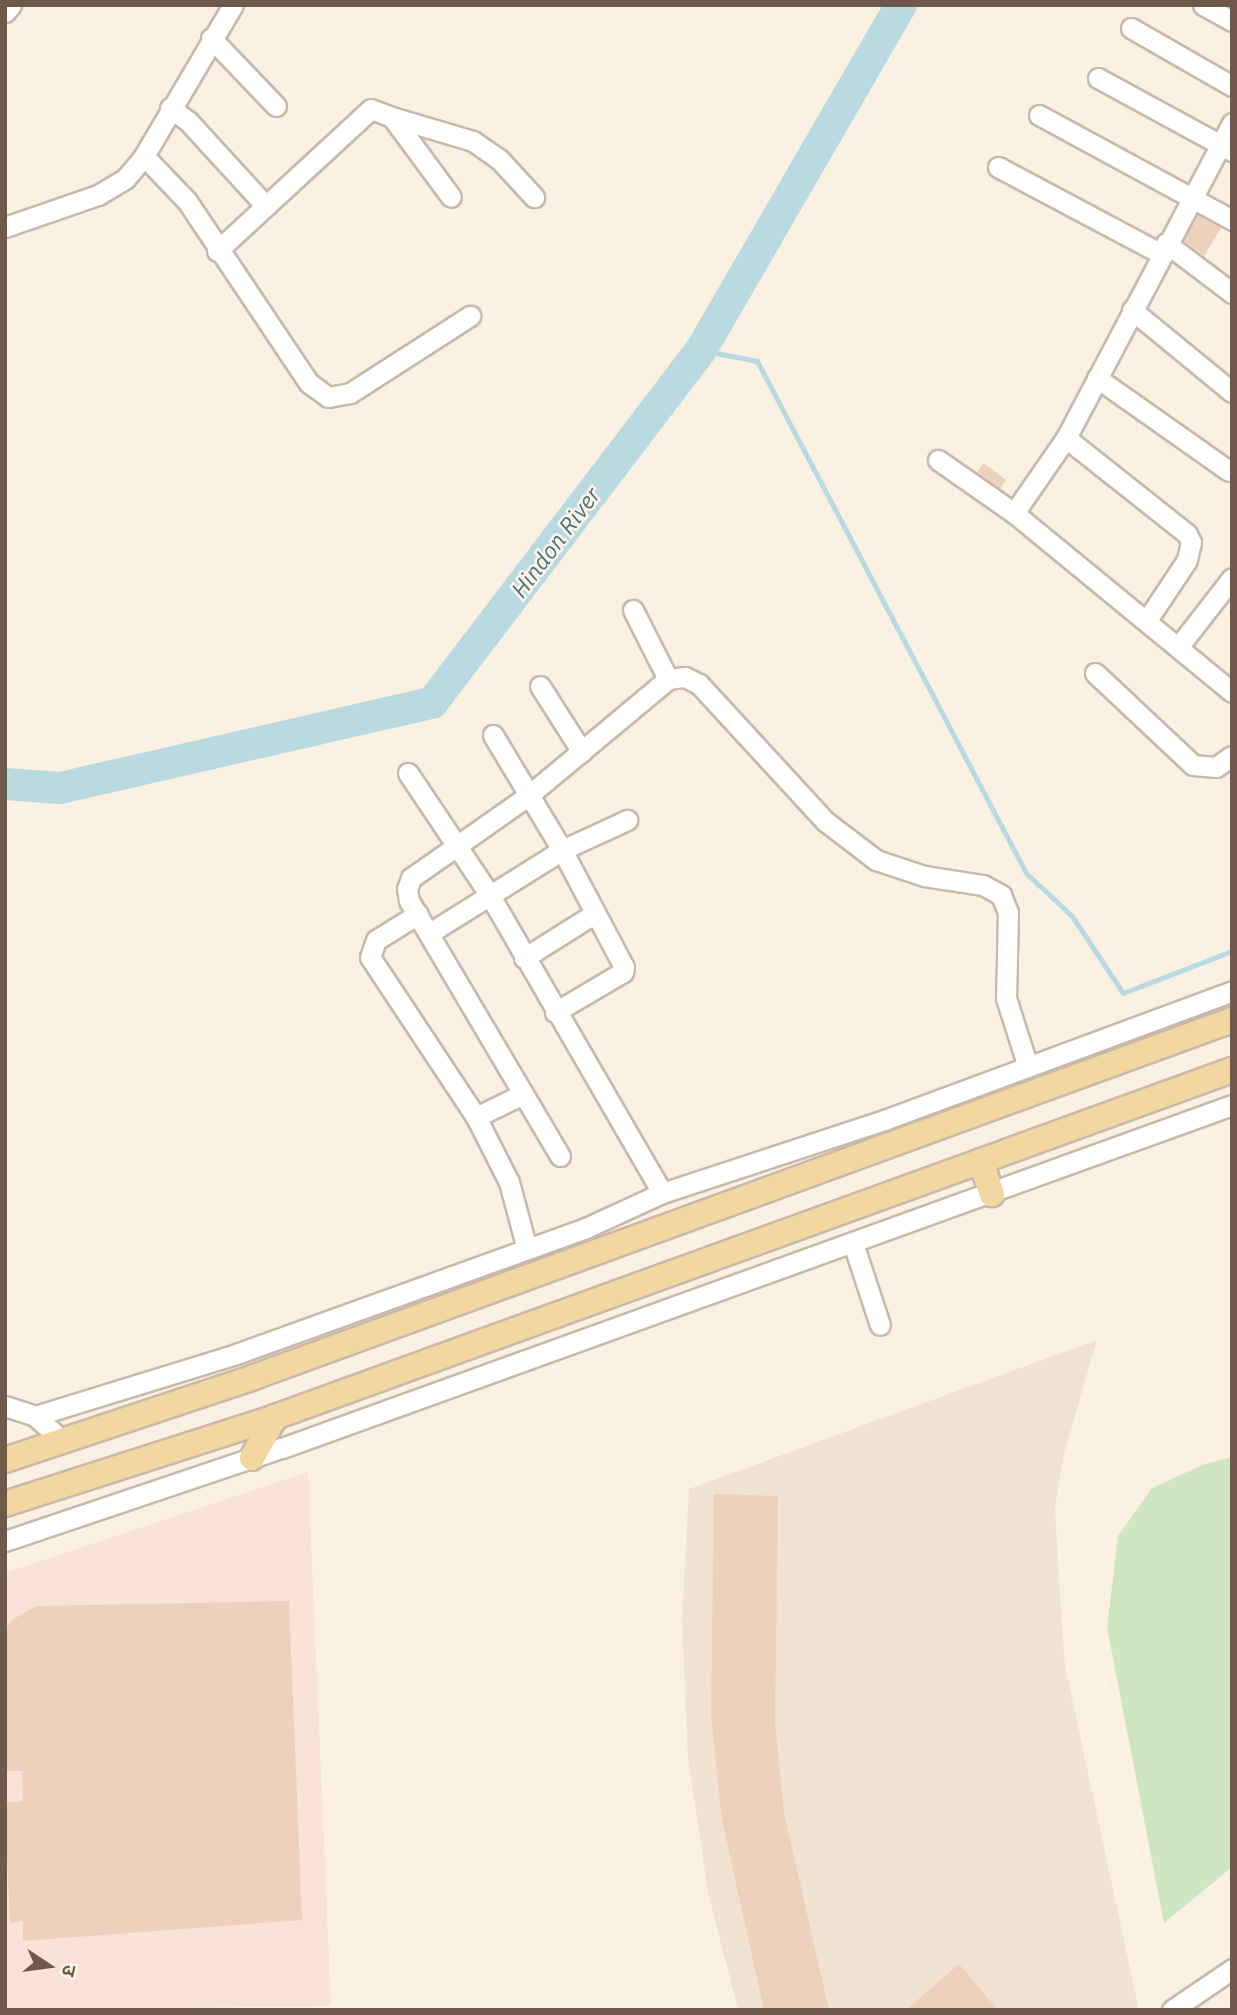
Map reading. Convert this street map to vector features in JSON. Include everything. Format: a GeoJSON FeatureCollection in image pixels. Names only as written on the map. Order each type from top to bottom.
{"type":"FeatureCollection","features":[{"type":"Feature","properties":{"kind":"main road"},"geometry":{"type":"LineString","coordinates":[[5,1460],[1184,1040],[1232,1020]]}},
{"type":"Feature","properties":{"kind":"main road"},"geometry":{"type":"LineString","coordinates":[[5,1504],[275,1417],[1232,1070]]}},
{"type":"Feature","properties":{"kind":"main road"},"geometry":{"type":"LineString","coordinates":[[981,1161],[992,1194]]}},
{"type":"Feature","properties":{"kind":"main road"},"geometry":{"type":"LineString","coordinates":[[252,1458],[275,1417]]}},
{"type":"Feature","properties":{"kind":"street"},"geometry":{"type":"LineString","coordinates":[[5,12],[11,5]]}},
{"type":"Feature","properties":{"kind":"street"},"geometry":{"type":"LineString","coordinates":[[5,226],[111,189],[144,156],[211,38],[233,5]]}},
{"type":"Feature","properties":{"kind":"street"},"geometry":{"type":"LineString","coordinates":[[1203,5],[1232,20]]}},
{"type":"Feature","properties":{"kind":"street"},"geometry":{"type":"LineString","coordinates":[[1131,28],[1232,86]]}},
{"type":"Feature","properties":{"kind":"street"},"geometry":{"type":"LineString","coordinates":[[211,38],[276,106]]}},
{"type":"Feature","properties":{"kind":"street"},"geometry":{"type":"LineString","coordinates":[[1098,78],[1226,148]]}},
{"type":"Feature","properties":{"kind":"street"},"geometry":{"type":"LineString","coordinates":[[170,108],[188,121],[265,205]]}},
{"type":"Feature","properties":{"kind":"street"},"geometry":{"type":"LineString","coordinates":[[217,251],[362,113],[383,110],[392,117],[451,197]]}},
{"type":"Feature","properties":{"kind":"street"},"geometry":{"type":"LineString","coordinates":[[1039,115],[1232,220]]}},
{"type":"Feature","properties":{"kind":"street"},"geometry":{"type":"LineString","coordinates":[[392,117],[473,141],[499,159],[534,197]]}},
{"type":"Feature","properties":{"kind":"street"},"geometry":{"type":"LineString","coordinates":[[1014,513],[1066,438],[1189,196],[1226,148],[1232,123]]}},
{"type":"Feature","properties":{"kind":"street"},"geometry":{"type":"LineString","coordinates":[[144,156],[187,201],[217,251],[309,383],[328,397],[350,393],[470,316]]}},
{"type":"Feature","properties":{"kind":"street"},"geometry":{"type":"LineString","coordinates":[[998,167],[1163,248],[1232,293]]}},
{"type":"Feature","properties":{"kind":"street"},"geometry":{"type":"LineString","coordinates":[[1132,310],[1232,392]]}},
{"type":"Feature","properties":{"kind":"street"},"geometry":{"type":"LineString","coordinates":[[1097,378],[1229,471]]}},
{"type":"Feature","properties":{"kind":"street"},"geometry":{"type":"LineString","coordinates":[[1066,438],[1187,534],[1191,542],[1187,560],[1147,620]]}},
{"type":"Feature","properties":{"kind":"street"},"geometry":{"type":"LineString","coordinates":[[938,460],[1014,513],[1230,686]]}},
{"type":"Feature","properties":{"kind":"street"},"geometry":{"type":"LineString","coordinates":[[1179,646],[1232,578]]}},
{"type":"Feature","properties":{"kind":"street"},"geometry":{"type":"LineString","coordinates":[[632,610],[668,679]]}},
{"type":"Feature","properties":{"kind":"street"},"geometry":{"type":"LineString","coordinates":[[1095,673],[1193,765],[1216,767],[1232,756]]}},
{"type":"Feature","properties":{"kind":"street"},"geometry":{"type":"LineString","coordinates":[[560,1156],[431,932],[409,901],[411,878],[455,842],[529,795],[668,679],[685,677],[699,684],[825,821],[876,860],[924,876],[983,885],[1001,895],[1008,912],[1006,998],[1028,1066]]}},
{"type":"Feature","properties":{"kind":"street"},"geometry":{"type":"LineString","coordinates":[[540,686],[582,752]]}},
{"type":"Feature","properties":{"kind":"street"},"geometry":{"type":"LineString","coordinates":[[493,735],[562,850],[624,971],[555,1012]]}},
{"type":"Feature","properties":{"kind":"street"},"geometry":{"type":"LineString","coordinates":[[408,773],[489,894],[662,1194]]}},
{"type":"Feature","properties":{"kind":"street"},"geometry":{"type":"LineString","coordinates":[[431,932],[562,850],[627,820]]}},
{"type":"Feature","properties":{"kind":"street"},"geometry":{"type":"LineString","coordinates":[[418,914],[376,940],[370,957],[476,1118],[509,1182],[527,1249]]}},
{"type":"Feature","properties":{"kind":"street"},"geometry":{"type":"LineString","coordinates":[[524,958],[594,914]]}},
{"type":"Feature","properties":{"kind":"street"},"geometry":{"type":"LineString","coordinates":[[35,1416],[236,1354],[527,1249],[662,1194],[1135,1029],[1232,991]]}},
{"type":"Feature","properties":{"kind":"street"},"geometry":{"type":"LineString","coordinates":[[476,1118],[523,1094]]}},
{"type":"Feature","properties":{"kind":"street"},"geometry":{"type":"LineString","coordinates":[[5,1541],[252,1458],[992,1194],[1232,1105]]}},
{"type":"Feature","properties":{"kind":"street"},"geometry":{"type":"LineString","coordinates":[[853,1243],[880,1325]]}},
{"type":"Feature","properties":{"kind":"street"},"geometry":{"type":"LineString","coordinates":[[5,1406],[35,1416],[63,1441]]}},
{"type":"Feature","properties":{"kind":"street"},"geometry":{"type":"LineString","coordinates":[[1172,2010],[1232,1969]]}},
{"type":"Feature","properties":{"kind":"shaded area"},"geometry":{"type":"Polygon","coordinates":[[[1097,1340],[1064,1454],[1055,1507],[1060,1598],[1065,1666],[1138,2006],[1136,2010],[738,2010],[708,1892],[688,1758],[682,1621],[689,1489],[1097,1340]]]}},
{"type":"Feature","properties":{"kind":"shaded area"},"geometry":{"type":"Polygon","coordinates":[[[308,1472],[331,2006],[5,2010],[5,1573],[308,1472]]]}},
{"type":"Feature","properties":{"kind":"green space"},"geometry":{"type":"Polygon","coordinates":[[[1232,1457],[1232,1867],[1164,1923],[1107,1627],[1118,1536],[1152,1488],[1205,1464],[1232,1457]]]}},
{"type":"Feature","properties":{"kind":"building"},"geometry":{"type":"Polygon","coordinates":[[[1197,215],[1221,228],[1204,256],[1184,241],[1197,215]]]}},
{"type":"Feature","properties":{"kind":"building"},"geometry":{"type":"Polygon","coordinates":[[[984,463],[1006,480],[999,489],[977,472],[984,463]]]}},
{"type":"Feature","properties":{"kind":"building"},"geometry":{"type":"Polygon","coordinates":[[[714,1494],[778,1496],[775,1722],[784,1813],[829,2010],[764,2010],[722,1820],[711,1716],[714,1494]]]}},
{"type":"Feature","properties":{"kind":"building"},"geometry":{"type":"Polygon","coordinates":[[[289,1601],[302,1920],[23,1941],[23,1921],[10,1923],[5,1816],[5,1803],[23,1801],[22,1771],[5,1771],[5,1630],[12,1620],[36,1606],[289,1601]]]}},
{"type":"Feature","properties":{"kind":"building"},"geometry":{"type":"Polygon","coordinates":[[[959,1964],[998,2010],[906,2010],[959,1964]]]}},
{"type":"Feature","properties":{"kind":"waterway","name":"Hindon River"},"geometry":{"type":"LineString","coordinates":[[5,784],[60,788],[432,703],[701,350],[901,5]]}},
{"type":"Feature","properties":{"kind":"waterway"},"geometry":{"type":"LineString","coordinates":[[701,350],[757,361],[1026,873],[1072,916],[1123,993],[1232,951]]}}]}
